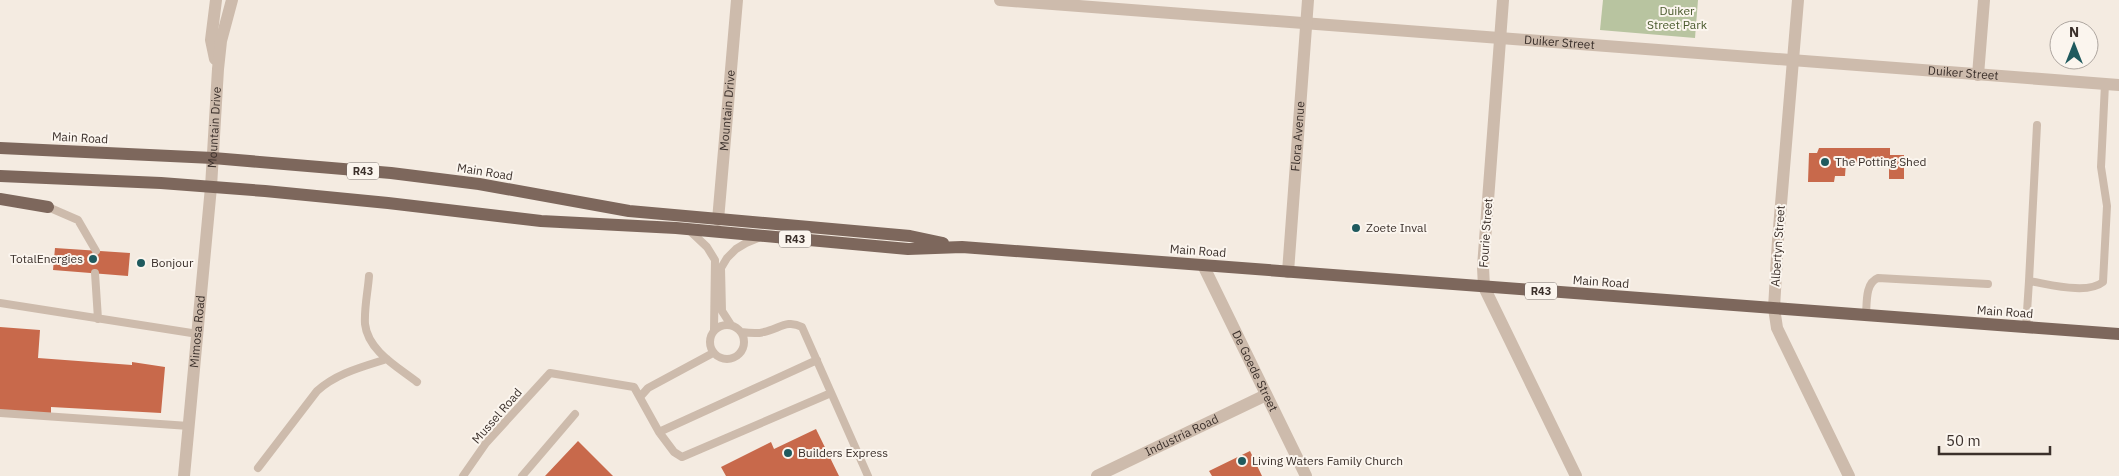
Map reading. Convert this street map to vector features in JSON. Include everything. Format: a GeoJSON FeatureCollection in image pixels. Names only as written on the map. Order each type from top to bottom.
{"type":"FeatureCollection","features":[{"type":"Feature","properties":{"kind":"main road","name":"Main Road"},"geometry":{"type":"LineString","coordinates":[[0,148],[213,158],[391,173],[460,181],[612,209],[910,236],[962,247]]}},
{"type":"Feature","properties":{"kind":"main road","name":"Main Road"},"geometry":{"type":"LineString","coordinates":[[0,176],[211,187],[388,203],[541,221],[688,230],[908,249],[962,247],[2119,334]]}},
{"type":"Feature","properties":{"kind":"main road"},"geometry":{"type":"LineString","coordinates":[[0,200],[48,207]]}},
{"type":"Feature","properties":{"kind":"street","name":"Mountain Drive"},"geometry":{"type":"LineString","coordinates":[[216,0],[211,40],[218,69]]}},
{"type":"Feature","properties":{"kind":"street","name":"Mountain Drive"},"geometry":{"type":"LineString","coordinates":[[211,187],[221,40],[232,0]]}},
{"type":"Feature","properties":{"kind":"street","name":"Mountain Drive"},"geometry":{"type":"LineString","coordinates":[[718,220],[737,0]]}},
{"type":"Feature","properties":{"kind":"street","name":"Duiker Street"},"geometry":{"type":"LineString","coordinates":[[1000,0],[2119,85]]}},
{"type":"Feature","properties":{"kind":"street","name":"Flora Avenue"},"geometry":{"type":"LineString","coordinates":[[1288,272],[1308,0]]}},
{"type":"Feature","properties":{"kind":"street","name":"Fourie Street"},"geometry":{"type":"LineString","coordinates":[[1503,0],[1483,267],[1484,286],[1576,476]]}},
{"type":"Feature","properties":{"kind":"street","name":"Albertyn Street"},"geometry":{"type":"LineString","coordinates":[[1798,0],[1774,308],[1777,328],[1849,476]]}},
{"type":"Feature","properties":{"kind":"street"},"geometry":{"type":"LineString","coordinates":[[1978,75],[1984,0]]}},
{"type":"Feature","properties":{"kind":"street","name":"Mimosa Road"},"geometry":{"type":"LineString","coordinates":[[184,476],[211,187]]}},
{"type":"Feature","properties":{"kind":"street","name":"De Goede Street"},"geometry":{"type":"LineString","coordinates":[[1203,265],[1306,476]]}},
{"type":"Feature","properties":{"kind":"street","name":"Industria Road"},"geometry":{"type":"LineString","coordinates":[[1097,476],[1266,394]]}},
{"type":"Feature","properties":{"kind":"lane"},"geometry":{"type":"LineString","coordinates":[[2029,281],[2080,288],[2096,288],[2103,282],[2107,206],[2101,168],[2105,84]]}},
{"type":"Feature","properties":{"kind":"lane"},"geometry":{"type":"LineString","coordinates":[[2026,327],[2037,125]]}},
{"type":"Feature","properties":{"kind":"lane"},"geometry":{"type":"LineString","coordinates":[[48,207],[78,220],[96,251]]}},
{"type":"Feature","properties":{"kind":"lane"},"geometry":{"type":"LineString","coordinates":[[688,230],[707,247],[715,260],[714,330],[709,341],[713,353],[723,359],[729,359],[740,354],[744,343],[741,332]]}},
{"type":"Feature","properties":{"kind":"lane"},"geometry":{"type":"LineString","coordinates":[[770,237],[746,242],[727,258],[721,268],[722,311],[731,325],[741,332],[765,332],[794,323],[802,327],[868,476]]}},
{"type":"Feature","properties":{"kind":"lane"},"geometry":{"type":"LineString","coordinates":[[95,273],[98,318]]}},
{"type":"Feature","properties":{"kind":"lane"},"geometry":{"type":"LineString","coordinates":[[369,276],[365,324],[372,342],[387,359],[417,382]]}},
{"type":"Feature","properties":{"kind":"lane"},"geometry":{"type":"LineString","coordinates":[[1866,315],[1869,286],[1872,281],[1878,278],[1988,284]]}},
{"type":"Feature","properties":{"kind":"lane"},"geometry":{"type":"LineString","coordinates":[[0,304],[198,334]]}},
{"type":"Feature","properties":{"kind":"lane"},"geometry":{"type":"LineString","coordinates":[[714,330],[731,325]]}},
{"type":"Feature","properties":{"kind":"lane"},"geometry":{"type":"LineString","coordinates":[[713,353],[648,388],[640,397],[659,432],[674,452],[682,457],[831,393]]}},
{"type":"Feature","properties":{"kind":"lane"},"geometry":{"type":"LineString","coordinates":[[258,468],[317,391],[328,381],[351,370],[387,359]]}},
{"type":"Feature","properties":{"kind":"lane"},"geometry":{"type":"LineString","coordinates":[[659,432],[817,360]]}},
{"type":"Feature","properties":{"kind":"lane","name":"Mussel Road"},"geometry":{"type":"LineString","coordinates":[[463,476],[486,443],[550,373],[634,387],[640,397]]}},
{"type":"Feature","properties":{"kind":"lane"},"geometry":{"type":"LineString","coordinates":[[0,413],[189,426]]}},
{"type":"Feature","properties":{"kind":"lane"},"geometry":{"type":"LineString","coordinates":[[522,476],[575,414]]}},
{"type":"Feature","properties":{"kind":"green space","name":"Duiker Street Park"},"geometry":{"type":"Polygon","coordinates":[[[1603,0],[1698,0],[1695,38],[1600,30],[1603,0]]]}},
{"type":"Feature","properties":{"kind":"building"},"geometry":{"type":"Polygon","coordinates":[[[1819,148],[1890,148],[1890,155],[1904,155],[1904,179],[1889,179],[1889,168],[1870,167],[1869,163],[1846,162],[1845,176],[1835,176],[1834,182],[1808,182],[1809,153],[1817,153],[1819,148]]]}},
{"type":"Feature","properties":{"kind":"building"},"geometry":{"type":"Polygon","coordinates":[[[55,248],[130,253],[128,276],[53,270],[55,248]]]}},
{"type":"Feature","properties":{"kind":"building"},"geometry":{"type":"Polygon","coordinates":[[[0,327],[40,330],[38,358],[132,365],[132,362],[165,367],[161,413],[51,407],[51,415],[0,413],[0,327]]]}},
{"type":"Feature","properties":{"kind":"building","name":"Builders Express"},"geometry":{"type":"Polygon","coordinates":[[[816,429],[839,476],[726,476],[721,467],[771,442],[774,449],[816,429]]]}},
{"type":"Feature","properties":{"kind":"building"},"geometry":{"type":"Polygon","coordinates":[[[578,441],[613,476],[545,476],[578,441]]]}},
{"type":"Feature","properties":{"kind":"building","name":"Living Waters Family Church"},"geometry":{"type":"Polygon","coordinates":[[[1250,451],[1262,476],[1212,476],[1209,471],[1250,451]]]}},
{"type":"Feature","properties":{"kind":"place","name":"The Potting Shed"},"geometry":{"type":"Point","coordinates":[1825,162]}},
{"type":"Feature","properties":{"kind":"place","name":"Zoete Inval"},"geometry":{"type":"Point","coordinates":[1356,228]}},
{"type":"Feature","properties":{"kind":"place","name":"TotalEnergies"},"geometry":{"type":"Point","coordinates":[93,259]}},
{"type":"Feature","properties":{"kind":"place","name":"Bonjour"},"geometry":{"type":"Point","coordinates":[141,263]}},
{"type":"Feature","properties":{"kind":"place","name":"Builders Express"},"geometry":{"type":"Point","coordinates":[788,453]}},
{"type":"Feature","properties":{"kind":"place","name":"Living Waters Family Church"},"geometry":{"type":"Point","coordinates":[1242,461]}}]}
